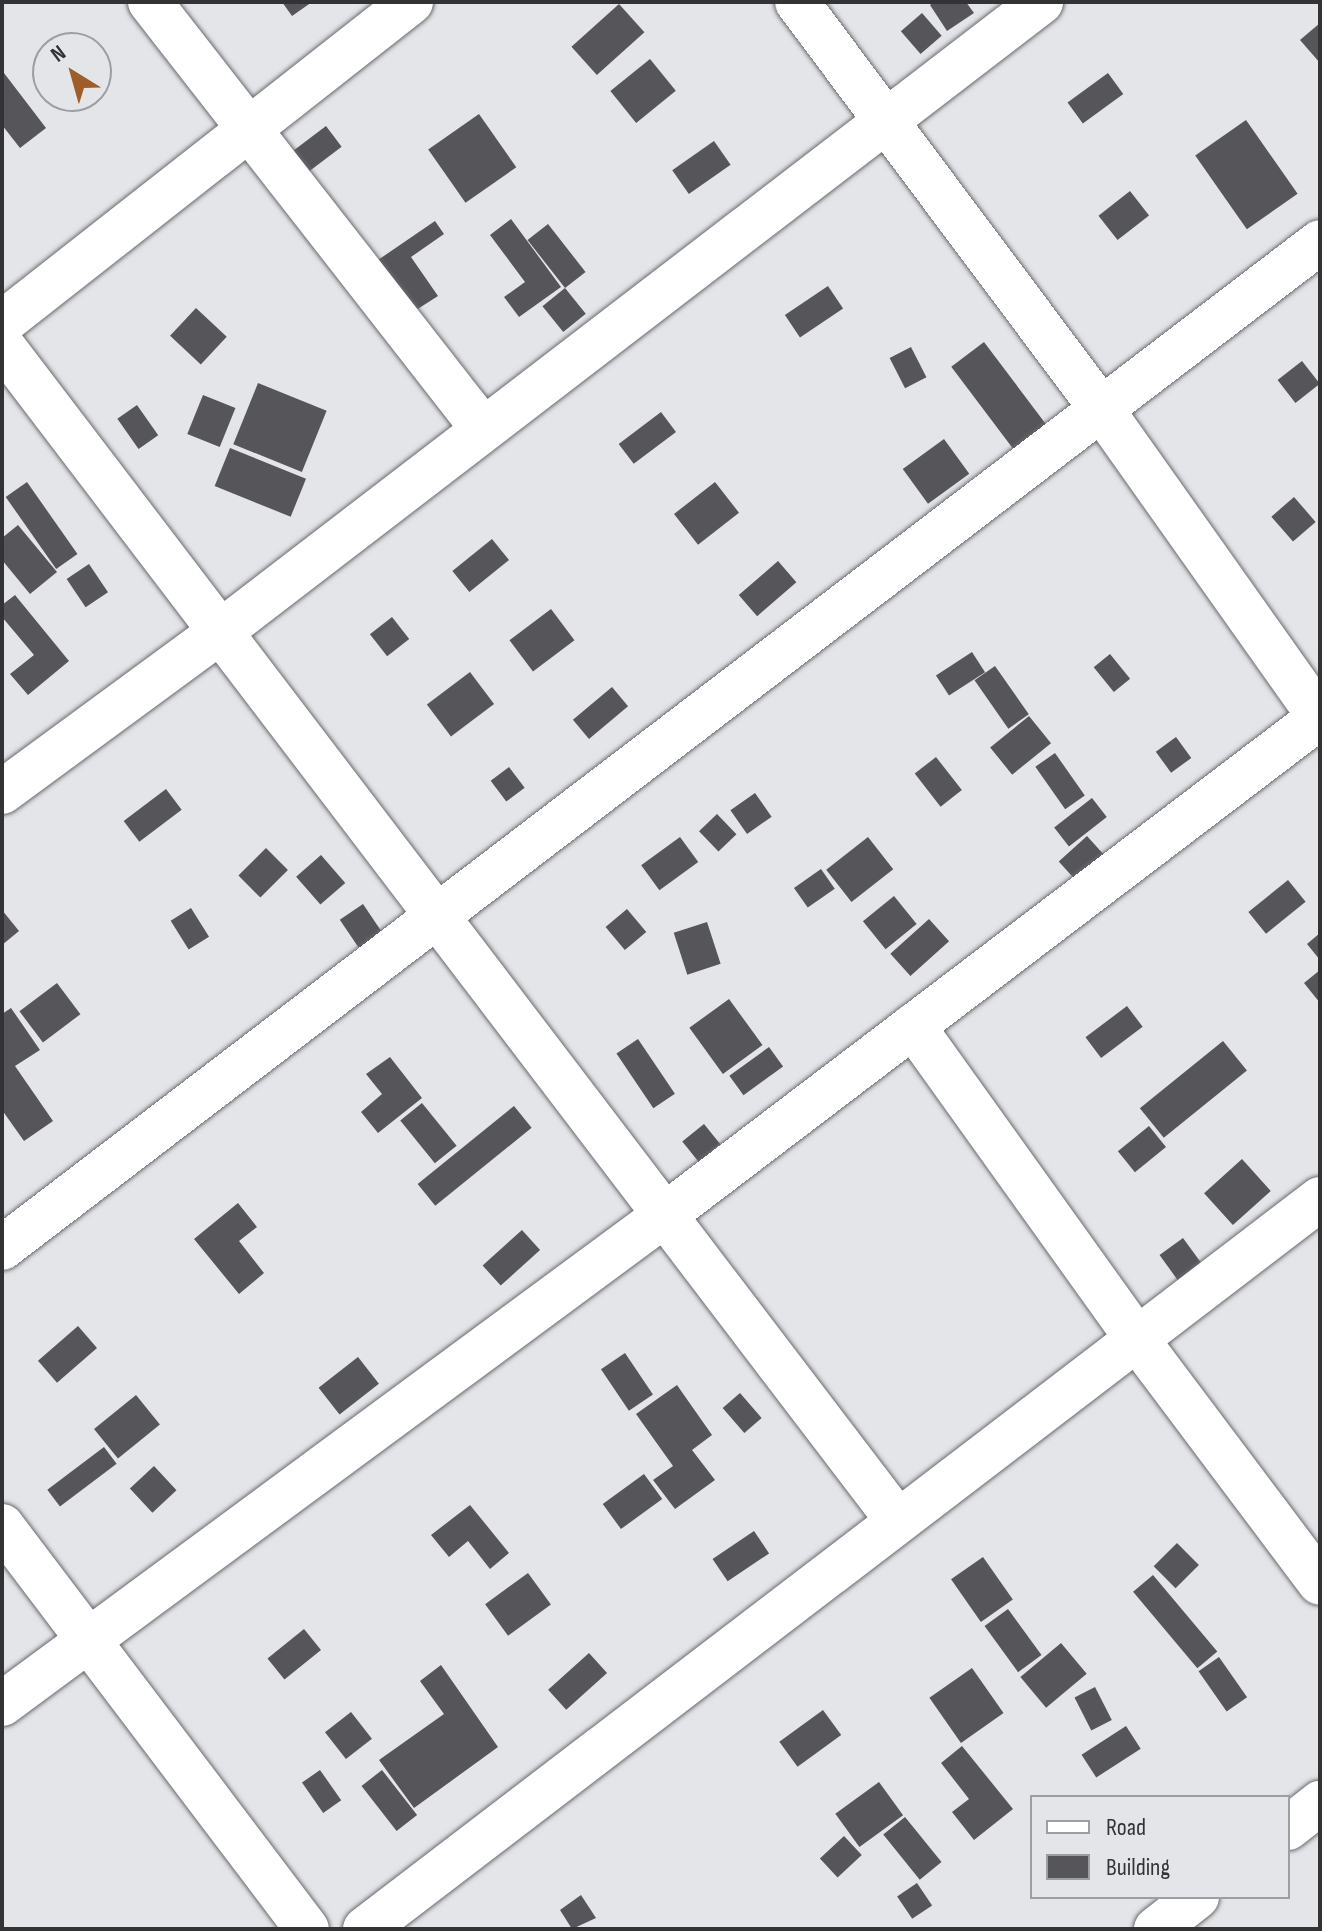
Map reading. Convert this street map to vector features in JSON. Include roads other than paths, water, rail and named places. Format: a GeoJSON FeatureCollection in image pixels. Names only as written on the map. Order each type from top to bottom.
{"type":"FeatureCollection","features":[{"type":"Feature","properties":{"kind":"street"},"geometry":{"type":"LineString","coordinates":[[150,2],[483,429]]}},
{"type":"Feature","properties":{"kind":"street"},"geometry":{"type":"LineString","coordinates":[[2,323],[411,2]]}},
{"type":"Feature","properties":{"kind":"street"},"geometry":{"type":"LineString","coordinates":[[2,1704],[662,1217],[1320,718],[1100,407],[797,2]]}},
{"type":"Feature","properties":{"kind":"street"},"geometry":{"type":"LineString","coordinates":[[2,792],[220,632],[887,124],[1041,2]]}},
{"type":"Feature","properties":{"kind":"street"},"geometry":{"type":"LineString","coordinates":[[2,1248],[1320,242]]}},
{"type":"Feature","properties":{"kind":"street"},"geometry":{"type":"LineString","coordinates":[[2,345],[435,920],[897,1520]]}},
{"type":"Feature","properties":{"kind":"street"},"geometry":{"type":"LineString","coordinates":[[913,1026],[1139,1342],[1320,1583]]}},
{"type":"Feature","properties":{"kind":"street"},"geometry":{"type":"LineString","coordinates":[[365,1929],[897,1520],[1139,1342],[1320,1199]]}},
{"type":"Feature","properties":{"kind":"street"},"geometry":{"type":"LineString","coordinates":[[2,1526],[307,1929]]}},
{"type":"Feature","properties":{"kind":"street"},"geometry":{"type":"LineString","coordinates":[[1290,1826],[1320,1803]]}},
{"type":"Feature","properties":{"kind":"street"},"geometry":{"type":"LineString","coordinates":[[1156,1929],[1194,1899]]}}]}
